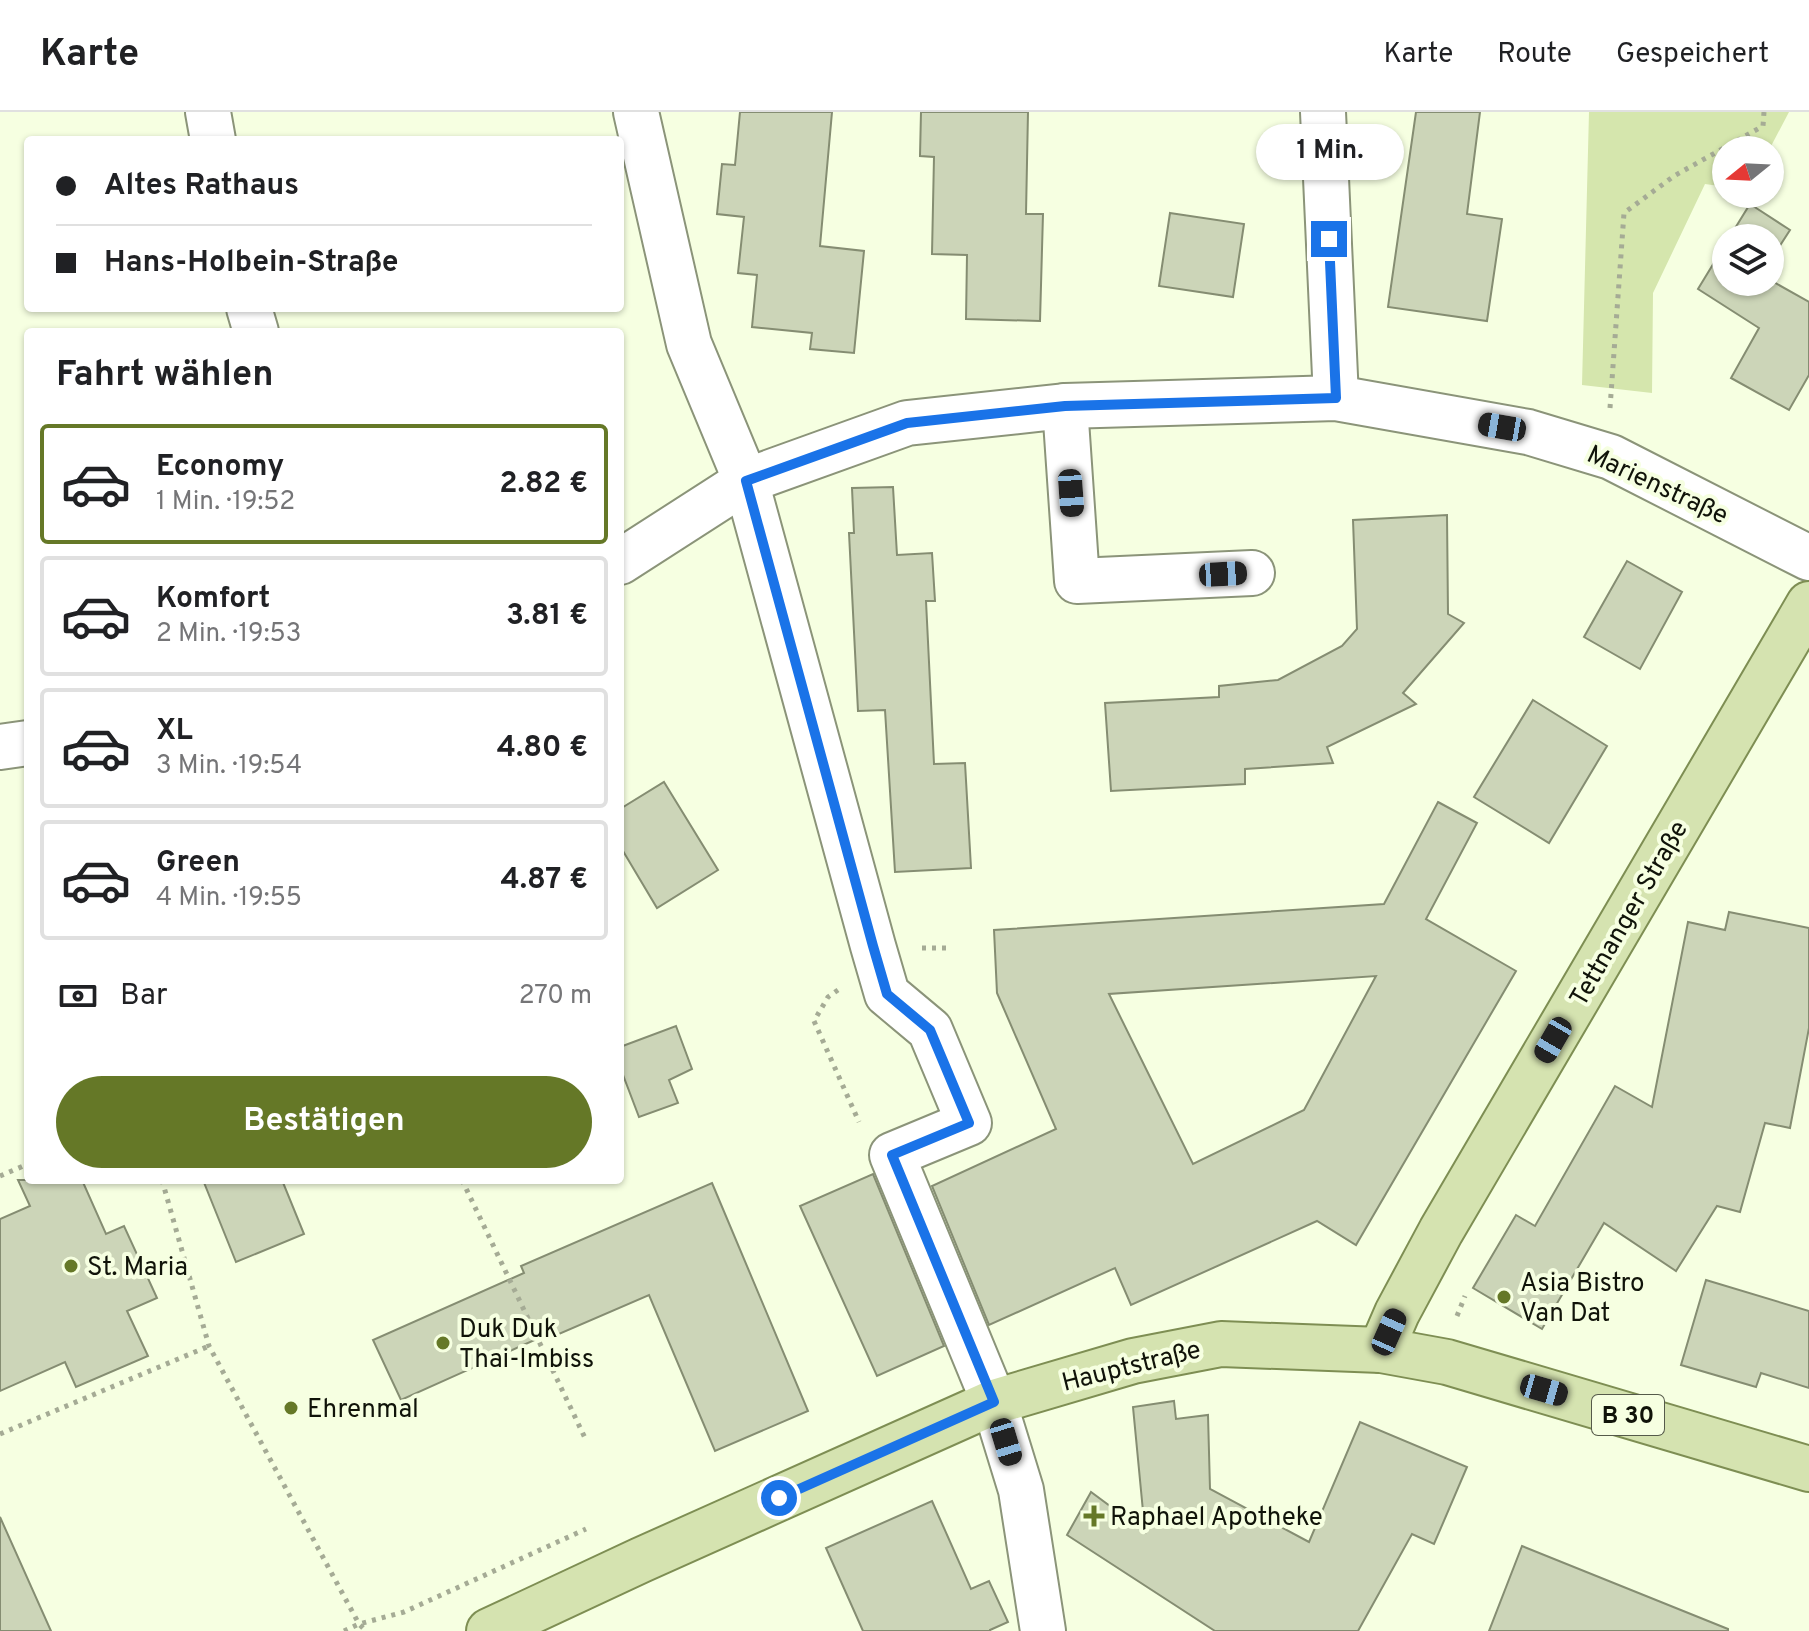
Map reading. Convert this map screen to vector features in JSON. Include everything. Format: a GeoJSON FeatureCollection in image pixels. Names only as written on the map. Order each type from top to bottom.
{"type":"FeatureCollection","features":[{"type":"Feature","properties":{"kind":"main road","name":"Tettnanger Straße"},"geometry":{"type":"LineString","coordinates":[[1381,1350],[1441,1231],[1809,604]]}},
{"type":"Feature","properties":{"kind":"main road","name":"Hauptstraße"},"geometry":{"type":"LineString","coordinates":[[489,1631],[994,1402],[1133,1361],[1221,1344],[1381,1350],[1447,1362],[1809,1469]]}},
{"type":"Feature","properties":{"kind":"street"},"geometry":{"type":"LineString","coordinates":[[208,112],[212,136]]}},
{"type":"Feature","properties":{"kind":"street"},"geometry":{"type":"LineString","coordinates":[[636,112],[689,344],[746,481],[887,994],[930,1030],[969,1123],[892,1155],[994,1402],[1021,1490],[1043,1631]]}},
{"type":"Feature","properties":{"kind":"street"},"geometry":{"type":"LineString","coordinates":[[1323,112],[1336,398]]}},
{"type":"Feature","properties":{"kind":"street","name":"Marienstraße"},"geometry":{"type":"LineString","coordinates":[[624,559],[746,481],[907,423],[1065,406],[1336,398],[1528,432],[1611,457],[1809,558]]}},
{"type":"Feature","properties":{"kind":"street"},"geometry":{"type":"LineString","coordinates":[[1065,406],[1077,581],[1252,573]]}},
{"type":"Feature","properties":{"kind":"street"},"geometry":{"type":"LineString","coordinates":[[0,747],[24,744]]}},
{"type":"Feature","properties":{"kind":"path"},"geometry":{"type":"LineString","coordinates":[[1611,457],[1610,401],[1624,213],[1674,176],[1763,126],[1764,112]]}},
{"type":"Feature","properties":{"kind":"path"},"geometry":{"type":"LineString","coordinates":[[876,955],[852,981],[828,997],[814,1021],[868,1142],[892,1155]]}},
{"type":"Feature","properties":{"kind":"path"},"geometry":{"type":"LineString","coordinates":[[0,1176],[24,1166]]}},
{"type":"Feature","properties":{"kind":"path"},"geometry":{"type":"LineString","coordinates":[[163,1184],[209,1346],[359,1624],[366,1631]]}},
{"type":"Feature","properties":{"kind":"path"},"geometry":{"type":"LineString","coordinates":[[464,1184],[586,1440]]}},
{"type":"Feature","properties":{"kind":"path"},"geometry":{"type":"LineString","coordinates":[[0,1434],[209,1346]]}},
{"type":"Feature","properties":{"kind":"path"},"geometry":{"type":"LineString","coordinates":[[344,1631],[359,1624]]}},
{"type":"Feature","properties":{"kind":"green space"},"geometry":{"type":"Polygon","coordinates":[[[1589,112],[1789,112],[1776,136],[1712,136],[1712,185],[1705,184],[1653,293],[1652,393],[1582,385],[1589,112]]]}},
{"type":"Feature","properties":{"kind":"building"},"geometry":{"type":"Polygon","coordinates":[[[740,112],[832,112],[820,246],[864,251],[854,353],[810,349],[812,333],[752,327],[757,275],[738,273],[744,217],[717,214],[722,164],[735,165],[740,112]]]}},
{"type":"Feature","properties":{"kind":"building"},"geometry":{"type":"Polygon","coordinates":[[[921,112],[1028,112],[1026,214],[1043,214],[1040,321],[966,319],[967,255],[932,254],[934,157],[920,156],[921,112]]]}},
{"type":"Feature","properties":{"kind":"building"},"geometry":{"type":"Polygon","coordinates":[[[1416,112],[1480,112],[1467,214],[1502,219],[1487,321],[1388,307],[1416,112]]]}},
{"type":"Feature","properties":{"kind":"building"},"geometry":{"type":"Polygon","coordinates":[[[1748,208],[1756,208],[1781,224],[1738,224],[1748,208]]]}},
{"type":"Feature","properties":{"kind":"building"},"geometry":{"type":"Polygon","coordinates":[[[1170,213],[1244,224],[1233,297],[1159,286],[1170,213]]]}},
{"type":"Feature","properties":{"kind":"building"},"geometry":{"type":"Polygon","coordinates":[[[1712,266],[1712,296],[1784,296],[1784,288],[1809,302],[1809,375],[1789,410],[1731,378],[1759,328],[1698,289],[1712,266]]]}},
{"type":"Feature","properties":{"kind":"building"},"geometry":{"type":"Polygon","coordinates":[[[893,487],[897,555],[932,553],[935,601],[926,601],[934,764],[965,763],[971,868],[895,872],[885,710],[858,711],[849,533],[854,533],[852,488],[893,487]]]}},
{"type":"Feature","properties":{"kind":"building"},"geometry":{"type":"Polygon","coordinates":[[[1447,515],[1448,614],[1464,623],[1403,693],[1416,704],[1327,747],[1333,763],[1245,769],[1245,784],[1111,791],[1105,703],[1219,697],[1219,686],[1278,680],[1342,646],[1357,629],[1353,520],[1447,515]]]}},
{"type":"Feature","properties":{"kind":"building"},"geometry":{"type":"Polygon","coordinates":[[[1627,561],[1682,592],[1640,669],[1584,637],[1627,561]]]}},
{"type":"Feature","properties":{"kind":"building"},"geometry":{"type":"Polygon","coordinates":[[[1533,700],[1607,746],[1549,843],[1474,797],[1533,700]]]}},
{"type":"Feature","properties":{"kind":"building"},"geometry":{"type":"Polygon","coordinates":[[[664,782],[718,870],[657,908],[624,853],[624,807],[664,782]]]}},
{"type":"Feature","properties":{"kind":"building"},"geometry":{"type":"Polygon","coordinates":[[[1438,802],[1477,823],[1426,919],[1516,971],[1356,1245],[1317,1221],[1131,1305],[1115,1268],[989,1325],[932,1186],[1056,1129],[997,993],[994,930],[1384,904],[1438,802]],[[1376,976],[1109,994],[1193,1164],[1304,1110],[1376,976]]]}},
{"type":"Feature","properties":{"kind":"building"},"geometry":{"type":"Polygon","coordinates":[[[1729,912],[1809,928],[1809,1028],[1790,1128],[1765,1123],[1740,1212],[1717,1206],[1676,1271],[1604,1223],[1542,1329],[1473,1288],[1516,1215],[1535,1226],[1615,1086],[1652,1107],[1688,922],[1725,930],[1729,912]]]}},
{"type":"Feature","properties":{"kind":"building"},"geometry":{"type":"Polygon","coordinates":[[[676,1026],[692,1069],[669,1080],[678,1103],[639,1117],[624,1078],[624,1046],[676,1026]]]}},
{"type":"Feature","properties":{"kind":"building"},"geometry":{"type":"Polygon","coordinates":[[[873,1174],[944,1346],[877,1376],[800,1206],[873,1174]]]}},
{"type":"Feature","properties":{"kind":"building","name":"St. Maria"},"geometry":{"type":"Polygon","coordinates":[[[18,1180],[24,1180],[24,1184],[84,1184],[106,1234],[124,1226],[157,1298],[127,1311],[148,1356],[76,1387],[65,1362],[0,1391],[0,1219],[30,1206],[18,1180]]]}},
{"type":"Feature","properties":{"kind":"building"},"geometry":{"type":"Polygon","coordinates":[[[712,1183],[808,1411],[715,1451],[649,1295],[552,1337],[550,1333],[401,1400],[373,1340],[524,1273],[521,1266],[712,1183]]]}},
{"type":"Feature","properties":{"kind":"building"},"geometry":{"type":"Polygon","coordinates":[[[205,1184],[284,1184],[304,1234],[236,1262],[205,1184]]]}},
{"type":"Feature","properties":{"kind":"building"},"geometry":{"type":"Polygon","coordinates":[[[1706,1280],[1809,1311],[1809,1388],[1761,1373],[1756,1387],[1681,1365],[1706,1280]]]}},
{"type":"Feature","properties":{"kind":"building"},"geometry":{"type":"Polygon","coordinates":[[[1174,1401],[1176,1419],[1208,1415],[1210,1489],[1309,1542],[1360,1422],[1467,1467],[1434,1544],[1412,1534],[1358,1631],[1215,1631],[1067,1535],[1091,1492],[1145,1532],[1133,1407],[1174,1401]]]}},
{"type":"Feature","properties":{"kind":"building"},"geometry":{"type":"Polygon","coordinates":[[[932,1501],[971,1589],[989,1581],[1008,1622],[990,1631],[863,1631],[826,1548],[932,1501]]]}},
{"type":"Feature","properties":{"kind":"building"},"geometry":{"type":"Polygon","coordinates":[[[0,1517],[51,1631],[0,1631],[0,1517]]]}},
{"type":"Feature","properties":{"kind":"building"},"geometry":{"type":"Polygon","coordinates":[[[1522,1546],[1728,1629],[1728,1631],[1489,1631],[1522,1546]]]}},
{"type":"Feature","properties":{"kind":"place","name":"St. Maria"},"geometry":{"type":"Point","coordinates":[71,1266]}},
{"type":"Feature","properties":{"kind":"place","name":"Asia Bistro Van Dat"},"geometry":{"type":"Point","coordinates":[1504,1297]}},
{"type":"Feature","properties":{"kind":"place","name":"Duk Duk Thai-Imbiss"},"geometry":{"type":"Point","coordinates":[443,1343]}},
{"type":"Feature","properties":{"kind":"place","name":"Ehrenmal"},"geometry":{"type":"Point","coordinates":[291,1408]}},
{"type":"Feature","properties":{"kind":"place","name":"Raphael Apotheke"},"geometry":{"type":"Point","coordinates":[1094,1516]}},
{"type":"Feature","properties":{"kind":"route"},"geometry":{"type":"LineString","coordinates":[[779,1498],[994,1402],[892,1155],[969,1123],[930,1030],[887,994],[746,481],[907,423],[1065,406],[1336,398],[1329,239]]}}]}
